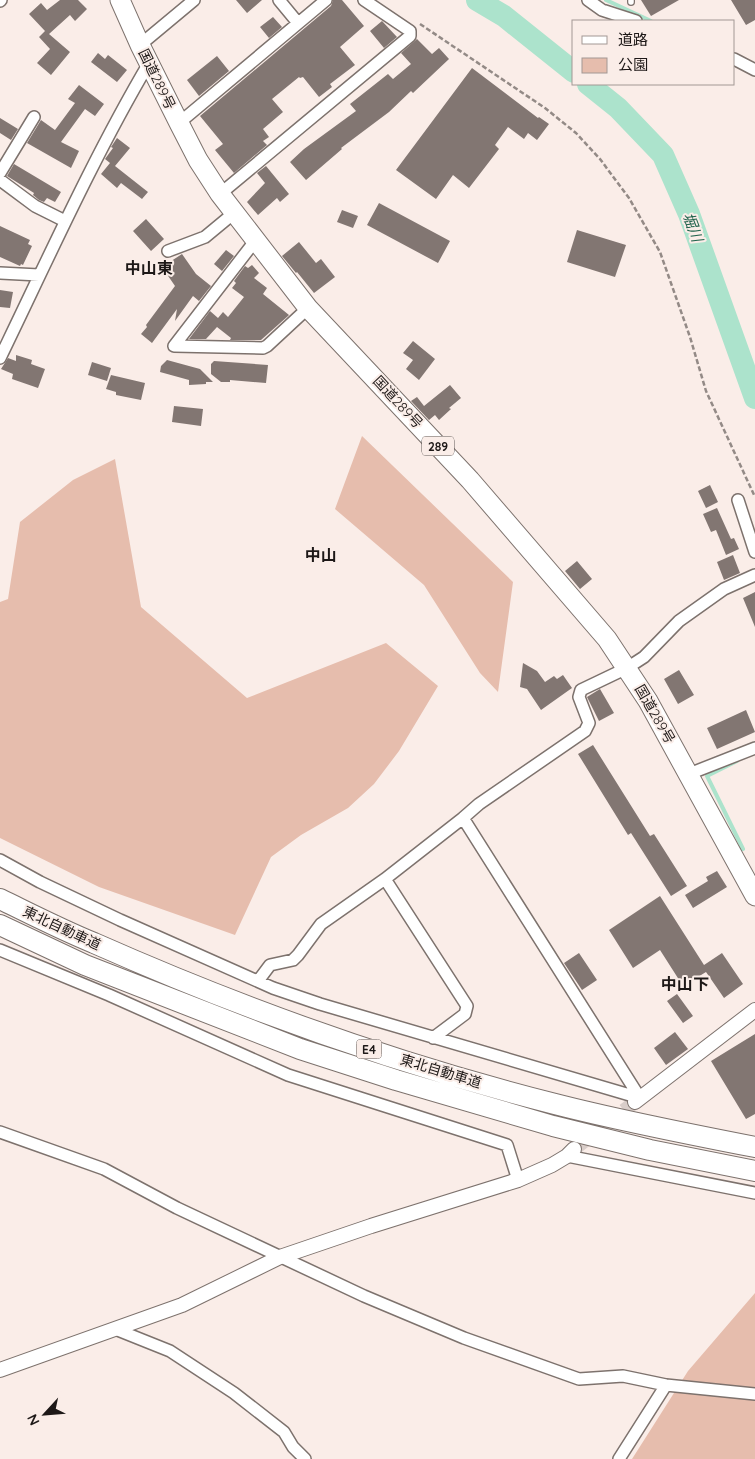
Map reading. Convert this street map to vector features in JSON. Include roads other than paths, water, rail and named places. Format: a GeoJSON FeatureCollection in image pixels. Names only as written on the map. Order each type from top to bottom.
{"type":"FeatureCollection","features":[{"type":"Feature","properties":{"kind":"highway","name":"国道289号"},"geometry":{"type":"LineString","coordinates":[[120,0],[140,45],[198,160],[220,194],[308,308],[470,480],[607,639],[648,701],[755,896]]}},
{"type":"Feature","properties":{"kind":"highway","name":"東北自動車道"},"geometry":{"type":"LineString","coordinates":[[0,899],[102,947],[201,989],[304,1028],[451,1075],[556,1105],[755,1146]]}},
{"type":"Feature","properties":{"kind":"highway","name":"東北自動車道"},"geometry":{"type":"LineString","coordinates":[[0,925],[85,965],[300,1049],[396,1080],[553,1126],[650,1150],[755,1171]]}},
{"type":"Feature","properties":{"kind":"street"},"geometry":{"type":"LineString","coordinates":[[140,45],[194,0]]}},
{"type":"Feature","properties":{"kind":"street"},"geometry":{"type":"LineString","coordinates":[[279,0],[298,23]]}},
{"type":"Feature","properties":{"kind":"street"},"geometry":{"type":"LineString","coordinates":[[179,123],[326,0]]}},
{"type":"Feature","properties":{"kind":"street"},"geometry":{"type":"LineString","coordinates":[[220,194],[410,36],[410,30],[364,0]]}},
{"type":"Feature","properties":{"kind":"street"},"geometry":{"type":"LineString","coordinates":[[588,0],[602,10],[633,20]]}},
{"type":"Feature","properties":{"kind":"street"},"geometry":{"type":"LineString","coordinates":[[735,60],[755,70]]}},
{"type":"Feature","properties":{"kind":"street"},"geometry":{"type":"LineString","coordinates":[[0,358],[65,221],[149,63]]}},
{"type":"Feature","properties":{"kind":"street"},"geometry":{"type":"LineString","coordinates":[[0,172],[34,117]]}},
{"type":"Feature","properties":{"kind":"street"},"geometry":{"type":"LineString","coordinates":[[0,180],[35,206],[65,221]]}},
{"type":"Feature","properties":{"kind":"street"},"geometry":{"type":"LineString","coordinates":[[168,251],[205,238],[234,213]]}},
{"type":"Feature","properties":{"kind":"street"},"geometry":{"type":"LineString","coordinates":[[255,241],[174,346],[262,348],[267,346],[308,308]]}},
{"type":"Feature","properties":{"kind":"street"},"geometry":{"type":"LineString","coordinates":[[0,274],[39,276]]}},
{"type":"Feature","properties":{"kind":"street"},"geometry":{"type":"LineString","coordinates":[[738,500],[755,552]]}},
{"type":"Feature","properties":{"kind":"street"},"geometry":{"type":"LineString","coordinates":[[258,980],[270,965],[293,960],[321,924],[385,879],[479,804],[585,731],[589,723],[579,697],[581,690],[627,668],[644,657],[679,622],[724,589],[755,575]]}},
{"type":"Feature","properties":{"kind":"street"},"geometry":{"type":"LineString","coordinates":[[689,774],[755,748]]}},
{"type":"Feature","properties":{"kind":"street"},"geometry":{"type":"LineString","coordinates":[[463,818],[637,1100]]}},
{"type":"Feature","properties":{"kind":"street"},"geometry":{"type":"LineString","coordinates":[[0,860],[40,882],[120,920],[273,988],[637,1100]]}},
{"type":"Feature","properties":{"kind":"street"},"geometry":{"type":"LineString","coordinates":[[385,879],[467,1006],[465,1014],[434,1038]]}},
{"type":"Feature","properties":{"kind":"street"},"geometry":{"type":"LineString","coordinates":[[0,950],[109,995],[288,1075],[506,1145],[518,1180]]}},
{"type":"Feature","properties":{"kind":"street"},"geometry":{"type":"LineString","coordinates":[[637,1100],[755,1010]]}},
{"type":"Feature","properties":{"kind":"street"},"geometry":{"type":"LineString","coordinates":[[0,1132],[104,1169],[177,1208],[364,1296],[464,1338],[579,1379],[623,1376],[666,1385],[755,1394]]}},
{"type":"Feature","properties":{"kind":"street"},"geometry":{"type":"LineString","coordinates":[[0,1370],[182,1305],[280,1257],[518,1180],[571,1153],[755,1193]]}},
{"type":"Feature","properties":{"kind":"street"},"geometry":{"type":"LineString","coordinates":[[115,1329],[170,1351],[234,1393],[284,1432],[305,1459]]}},
{"type":"Feature","properties":{"kind":"street"},"geometry":{"type":"LineString","coordinates":[[618,1459],[666,1385]]}},
{"type":"Feature","properties":{"kind":"waterway","name":"堀川"},"geometry":{"type":"LineString","coordinates":[[477,0],[504,16],[572,70]]}},
{"type":"Feature","properties":{"kind":"waterway"},"geometry":{"type":"LineString","coordinates":[[606,0],[649,20]]}},
{"type":"Feature","properties":{"kind":"waterway","name":"堀川"},"geometry":{"type":"LineString","coordinates":[[589,85],[618,108],[663,155],[689,214],[755,398]]}},
{"type":"Feature","properties":{"kind":"waterway"},"geometry":{"type":"LineString","coordinates":[[737,761],[707,776],[743,849]]}},
{"type":"Feature","properties":{"kind":"tunnel"},"geometry":{"type":"LineString","coordinates":[[574,1149],[635,1102]]}},
{"type":"Feature","properties":{"kind":"district","name":"中山東"},"geometry":{"type":"Point","coordinates":[149,268]}},
{"type":"Feature","properties":{"kind":"district","name":"中山"},"geometry":{"type":"Point","coordinates":[321,555]}},
{"type":"Feature","properties":{"kind":"district","name":"中山下"},"geometry":{"type":"Point","coordinates":[685,984]}}]}
